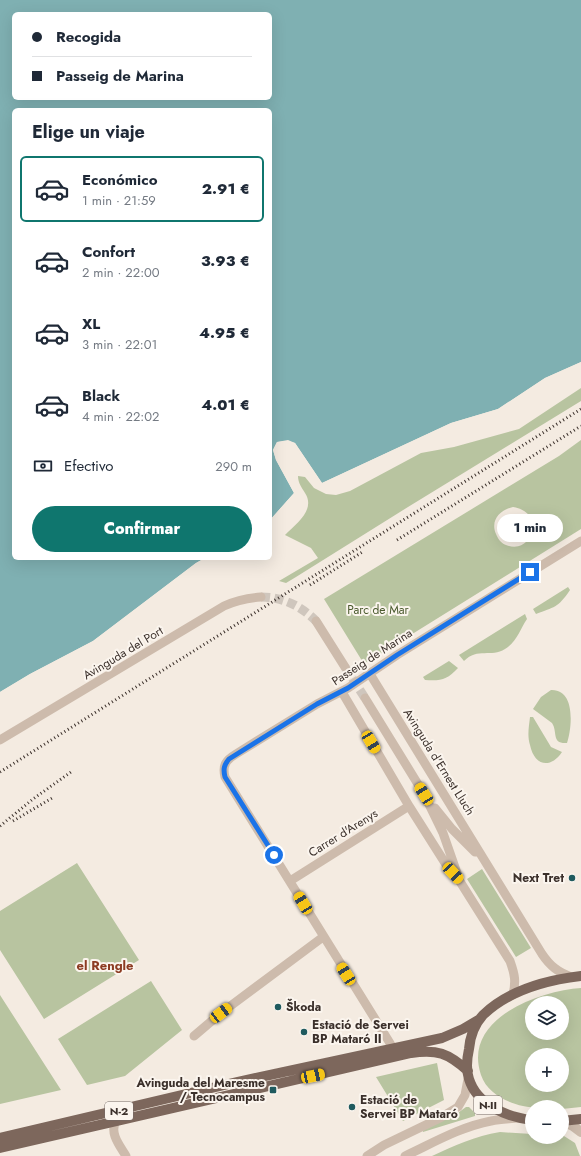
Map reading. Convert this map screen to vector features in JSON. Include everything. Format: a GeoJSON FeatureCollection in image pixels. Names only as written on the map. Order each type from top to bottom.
{"type":"FeatureCollection","features":[{"type":"Feature","properties":{"kind":"main road"},"geometry":{"type":"LineString","coordinates":[[468,1075],[467,1063],[470,1040],[480,1019],[490,1009],[514,995],[544,984],[576,977]]}},
{"type":"Feature","properties":{"kind":"main road","name":"N-2"},"geometry":{"type":"LineString","coordinates":[[0,1138],[237,1082],[442,1038],[463,1029],[480,1019]]}},
{"type":"Feature","properties":{"kind":"main road","name":"N-2"},"geometry":{"type":"LineString","coordinates":[[0,1148],[418,1052],[440,1053],[452,1058],[468,1075]]}},
{"type":"Feature","properties":{"kind":"main road","name":"N-II"},"geometry":{"type":"LineString","coordinates":[[468,1075],[477,1093],[489,1105],[500,1112],[525,1119]]}},
{"type":"Feature","properties":{"kind":"main road"},"geometry":{"type":"LineString","coordinates":[[569,1120],[581,1119]]}},
{"type":"Feature","properties":{"kind":"street","name":"Passeig de Marina"},"geometry":{"type":"LineString","coordinates":[[290,881],[225,777],[223,771],[224,764],[236,754],[317,704],[342,692],[397,655],[581,541]]}},
{"type":"Feature","properties":{"kind":"street","name":"Avinguda del Port"},"geometry":{"type":"LineString","coordinates":[[0,740],[224,606],[248,598],[261,597]]}},
{"type":"Feature","properties":{"kind":"street"},"geometry":{"type":"LineString","coordinates":[[316,622],[345,667]]}},
{"type":"Feature","properties":{"kind":"street","name":"Avinguda d'Ernest Lluch"},"geometry":{"type":"LineString","coordinates":[[370,674],[548,963],[560,973],[576,977]]}},
{"type":"Feature","properties":{"kind":"street","name":"Avinguda d'Ernest Lluch"},"geometry":{"type":"LineString","coordinates":[[342,692],[409,806],[447,866],[459,880],[510,961],[515,973],[516,982],[514,995]]}},
{"type":"Feature","properties":{"kind":"street","name":"Avinguda d'Ernest Lluch"},"geometry":{"type":"LineString","coordinates":[[365,698],[424,794],[443,833],[459,880]]}},
{"type":"Feature","properties":{"kind":"street","name":"Avinguda d'Ernest Lluch"},"geometry":{"type":"LineString","coordinates":[[424,794],[452,829],[486,863]]}},
{"type":"Feature","properties":{"kind":"street","name":"Carrer d'Arenys"},"geometry":{"type":"LineString","coordinates":[[290,881],[409,806]]}},
{"type":"Feature","properties":{"kind":"street"},"geometry":{"type":"LineString","coordinates":[[290,881],[392,1048]]}},
{"type":"Feature","properties":{"kind":"street"},"geometry":{"type":"LineString","coordinates":[[194,1036],[221,1013],[323,936]]}},
{"type":"Feature","properties":{"kind":"street"},"geometry":{"type":"LineString","coordinates":[[367,1156],[384,1145],[440,1118],[458,1107],[465,1095],[468,1075]]}},
{"type":"Feature","properties":{"kind":"street"},"geometry":{"type":"LineString","coordinates":[[405,1156],[469,1127],[492,1120],[518,1118]]}},
{"type":"Feature","properties":{"kind":"street"},"geometry":{"type":"LineString","coordinates":[[116,1121],[113,1128],[114,1133],[126,1156]]}},
{"type":"Feature","properties":{"kind":"street"},"geometry":{"type":"LineString","coordinates":[[569,1124],[581,1132]]}},
{"type":"Feature","properties":{"kind":"green space"},"geometry":{"type":"Polygon","coordinates":[[[581,388],[581,401],[286,583],[279,581],[318,558],[311,548],[285,535],[303,516],[308,505],[308,499],[299,483],[298,476],[305,477],[314,488],[326,494],[336,495],[350,491],[421,453],[454,447],[519,429],[581,388]]]}},
{"type":"Feature","properties":{"kind":"green space","name":"Parc de Mar"},"geometry":{"type":"Polygon","coordinates":[[[581,440],[581,529],[364,664],[324,599],[559,456],[581,440]],[[513,507],[508,508],[497,516],[494,529],[501,542],[515,547],[523,544],[529,539],[533,524],[530,517],[524,511],[513,507]]]}},
{"type":"Feature","properties":{"kind":"green space"},"geometry":{"type":"Polygon","coordinates":[[[568,587],[570,590],[559,604],[536,614],[533,609],[568,587]]]}},
{"type":"Feature","properties":{"kind":"green space"},"geometry":{"type":"Polygon","coordinates":[[[525,614],[527,619],[518,635],[513,643],[505,649],[495,653],[474,654],[464,661],[459,655],[525,614]]]}},
{"type":"Feature","properties":{"kind":"green space"},"geometry":{"type":"Polygon","coordinates":[[[449,661],[458,668],[450,675],[440,680],[425,680],[423,677],[449,661]]]}},
{"type":"Feature","properties":{"kind":"green space"},"geometry":{"type":"Polygon","coordinates":[[[551,690],[559,691],[565,696],[568,702],[571,719],[567,743],[559,742],[552,723],[533,709],[541,697],[551,690]]]}},
{"type":"Feature","properties":{"kind":"green space"},"geometry":{"type":"Polygon","coordinates":[[[530,717],[533,717],[551,747],[562,752],[557,758],[548,763],[539,761],[532,752],[528,731],[530,717]]]}},
{"type":"Feature","properties":{"kind":"green space"},"geometry":{"type":"Polygon","coordinates":[[[77,863],[139,960],[44,1019],[0,950],[0,911],[77,863]]]}},
{"type":"Feature","properties":{"kind":"green space"},"geometry":{"type":"Polygon","coordinates":[[[482,869],[531,948],[516,957],[467,879],[482,869]]]}},
{"type":"Feature","properties":{"kind":"green space"},"geometry":{"type":"Polygon","coordinates":[[[151,981],[182,1030],[125,1076],[87,1085],[58,1039],[151,981]]]}},
{"type":"Feature","properties":{"kind":"green space"},"geometry":{"type":"Polygon","coordinates":[[[581,988],[581,1107],[569,1108],[569,1100],[525,1100],[525,1106],[510,1102],[492,1092],[481,1075],[478,1055],[483,1038],[493,1024],[508,1012],[525,1002],[525,1040],[569,1040],[569,996],[542,996],[564,990],[581,988]]]}},
{"type":"Feature","properties":{"kind":"green space"},"geometry":{"type":"Polygon","coordinates":[[[0,995],[61,1090],[0,1104],[0,995]]]}},
{"type":"Feature","properties":{"kind":"green space"},"geometry":{"type":"Polygon","coordinates":[[[437,1063],[444,1100],[403,1121],[376,1077],[437,1063]]]}},
{"type":"Feature","properties":{"kind":"green space"},"geometry":{"type":"Polygon","coordinates":[[[466,1107],[469,1107],[475,1113],[475,1116],[423,1132],[423,1130],[455,1115],[466,1107]]]}},
{"type":"Feature","properties":{"kind":"green space"},"geometry":{"type":"Polygon","coordinates":[[[500,1132],[525,1134],[525,1144],[569,1144],[569,1139],[575,1143],[580,1156],[432,1156],[473,1139],[500,1132]]]}},
{"type":"Feature","properties":{"kind":"water"},"geometry":{"type":"Polygon","coordinates":[[[0,0],[581,0],[581,362],[545,378],[498,409],[451,423],[322,483],[295,443],[288,440],[277,442],[273,450],[276,460],[294,493],[272,518],[272,108],[12,108],[12,560],[201,560],[93,641],[30,674],[0,692],[0,0]]]}},
{"type":"Feature","properties":{"kind":"pier"},"geometry":{"type":"Polygon","coordinates":[[[581,362],[581,364],[546,379],[499,411],[451,425],[322,485],[294,445],[288,443],[279,444],[275,451],[277,459],[296,493],[272,520],[272,518],[294,493],[276,460],[273,450],[277,442],[287,441],[295,443],[322,483],[451,423],[498,409],[545,378],[581,362]]]}},
{"type":"Feature","properties":{"kind":"pier"},"geometry":{"type":"Polygon","coordinates":[[[201,560],[206,560],[197,564],[94,643],[0,694],[0,692],[30,674],[93,641],[201,560]]]}},
{"type":"Feature","properties":{"kind":"tunnel"},"geometry":{"type":"LineString","coordinates":[[261,597],[269,597],[291,603],[316,621]]}},
{"type":"Feature","properties":{"kind":"tunnel"},"geometry":{"type":"LineString","coordinates":[[345,667],[365,698]]}},
{"type":"Feature","properties":{"kind":"railway"},"geometry":{"type":"LineString","coordinates":[[0,772],[581,409]]}},
{"type":"Feature","properties":{"kind":"railway"},"geometry":{"type":"LineString","coordinates":[[397,540],[581,426]]}},
{"type":"Feature","properties":{"kind":"railway"},"geometry":{"type":"LineString","coordinates":[[310,585],[364,551]]}},
{"type":"Feature","properties":{"kind":"railway"},"geometry":{"type":"LineString","coordinates":[[0,826],[33,799],[71,772]]}},
{"type":"Feature","properties":{"kind":"railway"},"geometry":{"type":"LineString","coordinates":[[13,821],[54,797]]}},
{"type":"Feature","properties":{"kind":"place","name":"Next Tret"},"geometry":{"type":"Point","coordinates":[572,878]}},
{"type":"Feature","properties":{"kind":"place","name":"Škoda"},"geometry":{"type":"Point","coordinates":[278,1007]}},
{"type":"Feature","properties":{"kind":"place","name":"Estació de Servei BP Mataró II"},"geometry":{"type":"Point","coordinates":[304,1032]}},
{"type":"Feature","properties":{"kind":"place","name":"Avinguda del Maresme / Tecnocampus"},"geometry":{"type":"Point","coordinates":[273,1090]}},
{"type":"Feature","properties":{"kind":"place","name":"Estació de Servei BP Mataró"},"geometry":{"type":"Point","coordinates":[352,1107]}},
{"type":"Feature","properties":{"kind":"district","name":"el Rengle"},"geometry":{"type":"Point","coordinates":[105,965]}},
{"type":"Feature","properties":{"kind":"route"},"geometry":{"type":"LineString","coordinates":[[274,855],[225,777],[223,771],[224,764],[229,759],[317,704],[342,692],[397,655],[530,572]]}}]}
